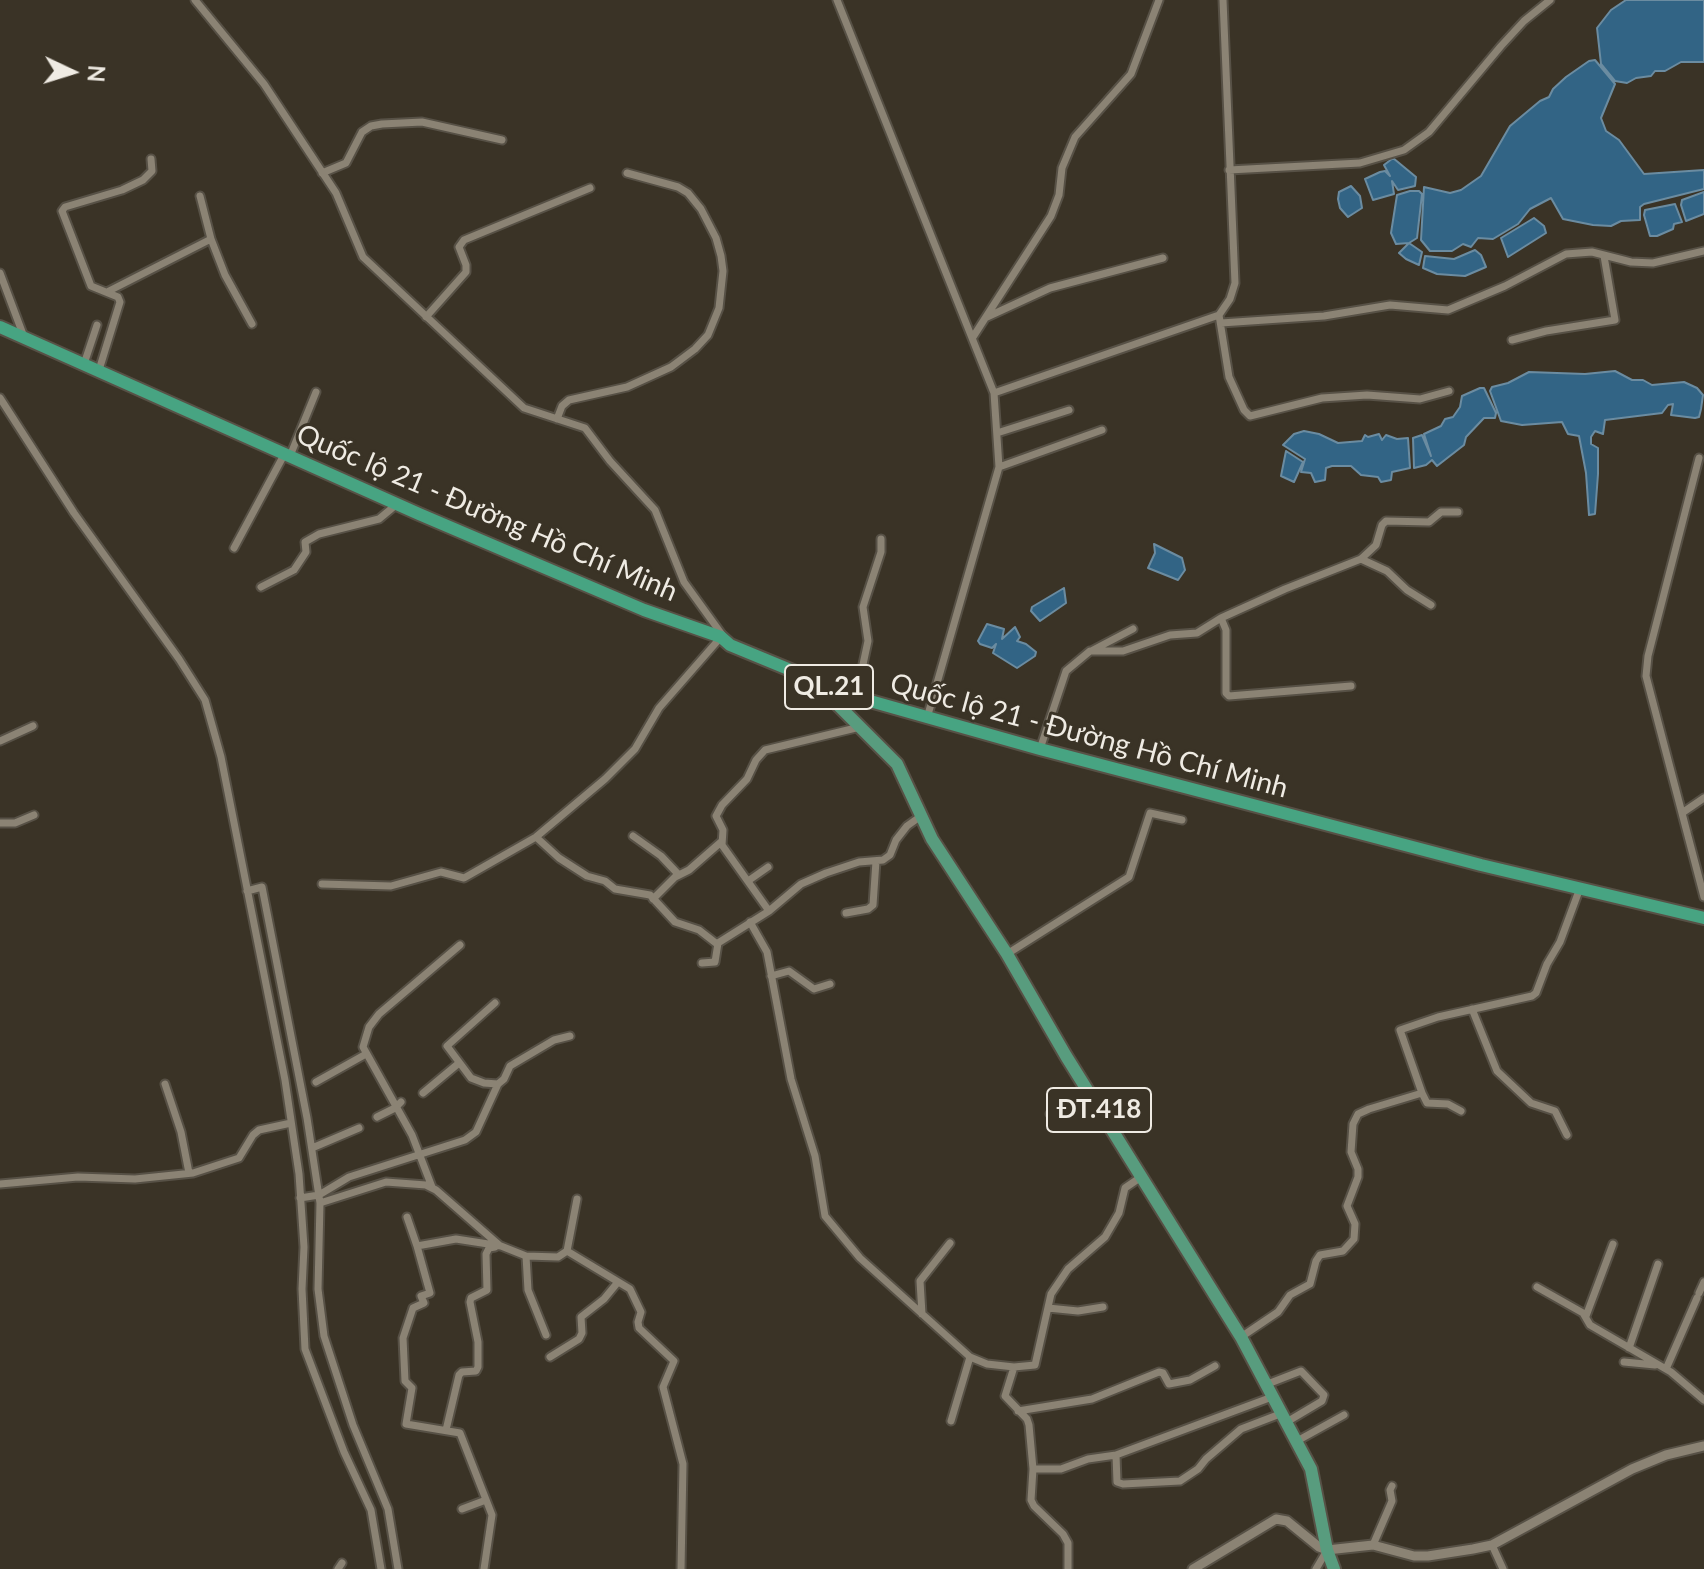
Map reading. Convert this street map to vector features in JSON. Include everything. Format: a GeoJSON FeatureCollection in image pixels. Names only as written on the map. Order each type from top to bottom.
{"type":"FeatureCollection","features":[{"type":"Feature","properties":{"kind":"highway","name":"Quốc lộ 21 - Đường Hồ Chí Minh"},"geometry":{"type":"LineString","coordinates":[[0,327],[397,504],[856,697],[1040,749],[1481,865],[1704,918]]}},
{"type":"Feature","properties":{"kind":"main road","name":"ĐT.418"},"geometry":{"type":"LineString","coordinates":[[813,680],[897,764],[932,839],[1007,954],[1100,1112],[1241,1337],[1311,1469],[1327,1550],[1334,1569]]}},
{"type":"Feature","properties":{"kind":"street"},"geometry":{"type":"LineString","coordinates":[[195,0],[264,84],[336,193],[363,257],[524,408],[585,428],[610,461],[655,510],[684,582],[726,641],[659,708],[635,749],[605,779],[536,837],[464,878],[441,872],[391,886],[322,884]]}},
{"type":"Feature","properties":{"kind":"street"},"geometry":{"type":"LineString","coordinates":[[837,0],[994,393],[999,467],[927,718]]}},
{"type":"Feature","properties":{"kind":"street"},"geometry":{"type":"LineString","coordinates":[[973,337],[1051,216],[1059,195],[1062,168],[1075,137],[1131,74],[1159,0]]}},
{"type":"Feature","properties":{"kind":"street"},"geometry":{"type":"LineString","coordinates":[[1223,0],[1235,283],[1220,319],[1229,377],[1244,410],[1250,416],[1332,397],[1367,395],[1420,399],[1449,391]]}},
{"type":"Feature","properties":{"kind":"street"},"geometry":{"type":"LineString","coordinates":[[1229,170],[1360,163],[1404,150],[1429,132],[1501,46],[1524,21],[1550,0]]}},
{"type":"Feature","properties":{"kind":"street"},"geometry":{"type":"LineString","coordinates":[[322,173],[346,163],[362,132],[371,126],[401,121],[422,122],[502,140]]}},
{"type":"Feature","properties":{"kind":"street"},"geometry":{"type":"LineString","coordinates":[[99,370],[120,302],[118,297],[91,285],[62,211],[65,207],[122,190],[143,180],[152,171],[151,159]]}},
{"type":"Feature","properties":{"kind":"street"},"geometry":{"type":"LineString","coordinates":[[557,419],[562,406],[569,400],[627,387],[671,367],[708,335],[719,308],[723,271],[721,256],[716,238],[701,209],[688,193],[678,187],[627,173]]}},
{"type":"Feature","properties":{"kind":"street"},"geometry":{"type":"LineString","coordinates":[[426,317],[466,272],[459,247],[464,240],[590,188]]}},
{"type":"Feature","properties":{"kind":"street"},"geometry":{"type":"LineString","coordinates":[[200,196],[211,239],[225,275],[252,324]]}},
{"type":"Feature","properties":{"kind":"street"},"geometry":{"type":"LineString","coordinates":[[107,292],[211,239]]}},
{"type":"Feature","properties":{"kind":"street"},"geometry":{"type":"LineString","coordinates":[[994,393],[1220,319],[1324,316],[1390,305],[1448,310],[1505,286],[1566,254],[1583,252],[1631,262],[1653,263],[1704,251]]}},
{"type":"Feature","properties":{"kind":"street"},"geometry":{"type":"LineString","coordinates":[[1512,340],[1615,320],[1604,256]]}},
{"type":"Feature","properties":{"kind":"street"},"geometry":{"type":"LineString","coordinates":[[985,318],[1050,288],[1163,258]]}},
{"type":"Feature","properties":{"kind":"street"},"geometry":{"type":"LineString","coordinates":[[0,273],[24,337]]}},
{"type":"Feature","properties":{"kind":"street"},"geometry":{"type":"LineString","coordinates":[[84,364],[97,325]]}},
{"type":"Feature","properties":{"kind":"street"},"geometry":{"type":"LineString","coordinates":[[234,548],[288,454],[316,392]]}},
{"type":"Feature","properties":{"kind":"street"},"geometry":{"type":"LineString","coordinates":[[0,398],[74,513],[205,700],[221,757],[285,1080],[300,1198],[305,1349],[344,1452],[371,1510],[381,1569]]}},
{"type":"Feature","properties":{"kind":"street"},"geometry":{"type":"LineString","coordinates":[[997,433],[1069,410]]}},
{"type":"Feature","properties":{"kind":"street"},"geometry":{"type":"LineString","coordinates":[[999,467],[1102,430]]}},
{"type":"Feature","properties":{"kind":"street"},"geometry":{"type":"LineString","coordinates":[[1699,458],[1646,667],[1647,687],[1682,813],[1697,854],[1704,897]]}},
{"type":"Feature","properties":{"kind":"street"},"geometry":{"type":"LineString","coordinates":[[261,587],[294,570],[306,552],[305,542],[319,534],[379,519],[397,504]]}},
{"type":"Feature","properties":{"kind":"street"},"geometry":{"type":"LineString","coordinates":[[1090,651],[1123,651],[1170,635],[1193,634],[1285,589],[1361,559],[1376,545],[1386,521],[1429,522],[1441,512],[1458,512]]}},
{"type":"Feature","properties":{"kind":"street"},"geometry":{"type":"LineString","coordinates":[[856,697],[868,641],[863,607],[881,552],[881,539]]}},
{"type":"Feature","properties":{"kind":"street"},"geometry":{"type":"LineString","coordinates":[[1361,559],[1387,571],[1407,590],[1431,605]]}},
{"type":"Feature","properties":{"kind":"street"},"geometry":{"type":"LineString","coordinates":[[1221,618],[1226,630],[1226,693],[1229,696],[1351,686]]}},
{"type":"Feature","properties":{"kind":"street"},"geometry":{"type":"LineString","coordinates":[[1040,749],[1066,671],[1090,651],[1133,629]]}},
{"type":"Feature","properties":{"kind":"street"},"geometry":{"type":"LineString","coordinates":[[0,741],[33,726]]}},
{"type":"Feature","properties":{"kind":"street"},"geometry":{"type":"LineString","coordinates":[[653,899],[678,874],[689,870],[721,842],[723,830],[716,816],[722,805],[747,779],[765,750],[860,727]]}},
{"type":"Feature","properties":{"kind":"street"},"geometry":{"type":"LineString","coordinates":[[1682,813],[1704,798]]}},
{"type":"Feature","properties":{"kind":"street"},"geometry":{"type":"LineString","coordinates":[[1007,954],[1129,877],[1150,813],[1182,820]]}},
{"type":"Feature","properties":{"kind":"street"},"geometry":{"type":"LineString","coordinates":[[0,823],[15,823],[34,815]]}},
{"type":"Feature","properties":{"kind":"street"},"geometry":{"type":"LineString","coordinates":[[717,944],[769,911],[801,884],[859,862],[883,860],[890,855],[896,840],[907,826],[921,816]]}},
{"type":"Feature","properties":{"kind":"street"},"geometry":{"type":"LineString","coordinates":[[633,836],[661,856],[678,874]]}},
{"type":"Feature","properties":{"kind":"street"},"geometry":{"type":"LineString","coordinates":[[536,837],[559,858],[587,876],[605,881],[615,889],[641,892],[653,899],[675,922],[699,930],[717,944]]}},
{"type":"Feature","properties":{"kind":"street"},"geometry":{"type":"LineString","coordinates":[[721,842],[769,911]]}},
{"type":"Feature","properties":{"kind":"street"},"geometry":{"type":"LineString","coordinates":[[846,913],[868,909],[873,905],[876,861]]}},
{"type":"Feature","properties":{"kind":"street"},"geometry":{"type":"LineString","coordinates":[[748,881],[768,867]]}},
{"type":"Feature","properties":{"kind":"street"},"geometry":{"type":"LineString","coordinates":[[247,891],[262,887],[312,1148],[320,1199],[318,1289],[324,1336],[353,1425],[388,1509],[398,1569]]}},
{"type":"Feature","properties":{"kind":"street"},"geometry":{"type":"LineString","coordinates":[[1461,1111],[1454,1105],[1427,1103],[1400,1030],[1425,1020],[1536,993],[1566,928],[1580,888]]}},
{"type":"Feature","properties":{"kind":"street"},"geometry":{"type":"LineString","coordinates":[[750,922],[767,952],[791,1079],[815,1156],[825,1216],[860,1258],[970,1357],[987,1364],[1014,1367],[1035,1365],[1051,1294],[1068,1269],[1105,1237],[1119,1213],[1125,1188],[1141,1177]]}},
{"type":"Feature","properties":{"kind":"street"},"geometry":{"type":"LineString","coordinates":[[702,963],[716,961],[717,944]]}},
{"type":"Feature","properties":{"kind":"street"},"geometry":{"type":"LineString","coordinates":[[460,945],[379,1014],[364,1039],[363,1047],[398,1105],[432,1187],[501,1246]]}},
{"type":"Feature","properties":{"kind":"street"},"geometry":{"type":"LineString","coordinates":[[771,976],[789,971],[814,989],[830,984]]}},
{"type":"Feature","properties":{"kind":"street"},"geometry":{"type":"LineString","coordinates":[[495,1003],[447,1046],[471,1078],[498,1084]]}},
{"type":"Feature","properties":{"kind":"street"},"geometry":{"type":"LineString","coordinates":[[1472,1009],[1497,1071],[1531,1103],[1555,1111],[1567,1135]]}},
{"type":"Feature","properties":{"kind":"street"},"geometry":{"type":"LineString","coordinates":[[320,1199],[349,1177],[465,1140],[476,1132],[498,1084],[510,1066],[554,1040],[570,1036]]}},
{"type":"Feature","properties":{"kind":"street"},"geometry":{"type":"LineString","coordinates":[[316,1082],[366,1054]]}},
{"type":"Feature","properties":{"kind":"street"},"geometry":{"type":"LineString","coordinates":[[423,1093],[459,1063]]}},
{"type":"Feature","properties":{"kind":"street"},"geometry":{"type":"LineString","coordinates":[[165,1084],[181,1132],[189,1173]]}},
{"type":"Feature","properties":{"kind":"street"},"geometry":{"type":"LineString","coordinates":[[1241,1337],[1278,1312],[1290,1295],[1310,1284],[1320,1255],[1343,1251],[1354,1239],[1355,1224],[1347,1206],[1358,1177],[1351,1144],[1353,1124],[1358,1114],[1422,1093]]}},
{"type":"Feature","properties":{"kind":"street"},"geometry":{"type":"LineString","coordinates":[[377,1117],[398,1105]]}},
{"type":"Feature","properties":{"kind":"street"},"geometry":{"type":"LineString","coordinates":[[1050,1114],[1100,1112]]}},
{"type":"Feature","properties":{"kind":"street"},"geometry":{"type":"LineString","coordinates":[[0,1184],[78,1177],[135,1179],[189,1173],[239,1158],[259,1130],[291,1123]]}},
{"type":"Feature","properties":{"kind":"street"},"geometry":{"type":"LineString","coordinates":[[312,1148],[359,1128]]}},
{"type":"Feature","properties":{"kind":"street"},"geometry":{"type":"LineString","coordinates":[[300,1198],[320,1199],[386,1182],[432,1187]]}},
{"type":"Feature","properties":{"kind":"street"},"geometry":{"type":"LineString","coordinates":[[417,1246],[456,1239],[501,1246],[526,1256],[558,1257],[567,1251],[577,1199]]}},
{"type":"Feature","properties":{"kind":"street"},"geometry":{"type":"LineString","coordinates":[[407,1217],[430,1293],[421,1296],[424,1303],[413,1308],[403,1338],[405,1381],[412,1388],[406,1424],[460,1433],[492,1515],[484,1569]]}},
{"type":"Feature","properties":{"kind":"street"},"geometry":{"type":"LineString","coordinates":[[922,1314],[920,1281],[950,1243]]}},
{"type":"Feature","properties":{"kind":"street"},"geometry":{"type":"LineString","coordinates":[[1586,1316],[1613,1244]]}},
{"type":"Feature","properties":{"kind":"street"},"geometry":{"type":"LineString","coordinates":[[446,1430],[459,1375],[476,1371],[478,1367],[478,1342],[471,1298],[487,1290],[486,1254],[489,1248],[501,1246]]}},
{"type":"Feature","properties":{"kind":"street"},"geometry":{"type":"LineString","coordinates":[[567,1251],[630,1289],[641,1312],[639,1328],[674,1361],[663,1387],[683,1464],[681,1569]]}},
{"type":"Feature","properties":{"kind":"street"},"geometry":{"type":"LineString","coordinates":[[526,1256],[528,1290],[546,1335]]}},
{"type":"Feature","properties":{"kind":"street"},"geometry":{"type":"LineString","coordinates":[[1629,1348],[1658,1264]]}},
{"type":"Feature","properties":{"kind":"street"},"geometry":{"type":"LineString","coordinates":[[550,1357],[579,1339],[582,1333],[581,1317],[604,1299],[618,1282]]}},
{"type":"Feature","properties":{"kind":"street"},"geometry":{"type":"LineString","coordinates":[[1666,1369],[1704,1282]]}},
{"type":"Feature","properties":{"kind":"street"},"geometry":{"type":"LineString","coordinates":[[1537,1287],[1586,1316],[1590,1325],[1681,1378],[1704,1400]]}},
{"type":"Feature","properties":{"kind":"street"},"geometry":{"type":"LineString","coordinates":[[1048,1308],[1078,1311],[1103,1307]]}},
{"type":"Feature","properties":{"kind":"street"},"geometry":{"type":"LineString","coordinates":[[951,1421],[970,1357]]}},
{"type":"Feature","properties":{"kind":"street"},"geometry":{"type":"LineString","coordinates":[[1624,1362],[1657,1365]]}},
{"type":"Feature","properties":{"kind":"street"},"geometry":{"type":"LineString","coordinates":[[1018,1411],[1092,1399],[1159,1372],[1163,1373],[1169,1384],[1174,1384],[1190,1380],[1215,1366]]}},
{"type":"Feature","properties":{"kind":"street"},"geometry":{"type":"LineString","coordinates":[[1014,1367],[1005,1396],[1029,1425],[1033,1469],[1031,1500],[1068,1543],[1068,1569]]}},
{"type":"Feature","properties":{"kind":"street"},"geometry":{"type":"LineString","coordinates":[[1116,1455],[1117,1482],[1180,1481],[1198,1469],[1241,1429],[1283,1418],[1322,1401],[1324,1395],[1301,1371],[1265,1385]]}},
{"type":"Feature","properties":{"kind":"street"},"geometry":{"type":"LineString","coordinates":[[1033,1469],[1061,1469],[1088,1459],[1116,1455],[1272,1397]]}},
{"type":"Feature","properties":{"kind":"street"},"geometry":{"type":"LineString","coordinates":[[1297,1441],[1344,1415]]}},
{"type":"Feature","properties":{"kind":"street"},"geometry":{"type":"LineString","coordinates":[[1193,1569],[1276,1519],[1287,1521],[1327,1550],[1373,1545],[1414,1556],[1428,1556],[1492,1545],[1632,1469],[1666,1455],[1704,1446]]}},
{"type":"Feature","properties":{"kind":"street"},"geometry":{"type":"LineString","coordinates":[[1373,1545],[1392,1501],[1392,1486]]}},
{"type":"Feature","properties":{"kind":"street"},"geometry":{"type":"LineString","coordinates":[[462,1509],[486,1500]]}},
{"type":"Feature","properties":{"kind":"street"},"geometry":{"type":"LineString","coordinates":[[1492,1545],[1503,1569]]}},
{"type":"Feature","properties":{"kind":"street"},"geometry":{"type":"LineString","coordinates":[[1316,1569],[1327,1550]]}},
{"type":"Feature","properties":{"kind":"water"},"geometry":{"type":"Polygon","coordinates":[[[1626,0],[1704,0],[1704,62],[1681,62],[1665,71],[1655,71],[1651,76],[1627,83],[1615,81],[1601,64],[1597,28],[1611,10],[1626,0]]]}},
{"type":"Feature","properties":{"kind":"water"},"geometry":{"type":"Polygon","coordinates":[[[1595,60],[1615,84],[1601,118],[1606,131],[1619,140],[1644,174],[1704,170],[1704,189],[1644,204],[1640,207],[1640,220],[1621,221],[1611,226],[1563,219],[1551,198],[1530,209],[1518,224],[1493,239],[1478,238],[1471,247],[1463,244],[1452,251],[1430,251],[1421,240],[1424,187],[1450,193],[1461,190],[1481,176],[1510,126],[1549,97],[1566,77],[1595,60]]]}},
{"type":"Feature","properties":{"kind":"water"},"geometry":{"type":"Polygon","coordinates":[[[1393,158],[1416,177],[1415,186],[1398,190],[1392,181],[1394,194],[1373,200],[1365,179],[1385,171],[1390,176],[1384,165],[1393,158]]]}},
{"type":"Feature","properties":{"kind":"water"},"geometry":{"type":"Polygon","coordinates":[[[1351,186],[1360,196],[1362,208],[1348,217],[1340,208],[1338,199],[1339,192],[1351,186]]]}},
{"type":"Feature","properties":{"kind":"water"},"geometry":{"type":"Polygon","coordinates":[[[1419,191],[1422,194],[1417,238],[1409,243],[1396,244],[1391,233],[1397,195],[1419,191]]]}},
{"type":"Feature","properties":{"kind":"water"},"geometry":{"type":"Polygon","coordinates":[[[1704,192],[1704,214],[1686,221],[1682,200],[1704,192]]]}},
{"type":"Feature","properties":{"kind":"water"},"geometry":{"type":"Polygon","coordinates":[[[1675,204],[1682,222],[1657,236],[1650,236],[1645,210],[1675,204]]]}},
{"type":"Feature","properties":{"kind":"water"},"geometry":{"type":"Polygon","coordinates":[[[1534,218],[1544,226],[1546,233],[1508,257],[1501,238],[1534,218]]]}},
{"type":"Feature","properties":{"kind":"water"},"geometry":{"type":"Polygon","coordinates":[[[1409,243],[1422,252],[1419,265],[1399,253],[1409,243]]]}},
{"type":"Feature","properties":{"kind":"water"},"geometry":{"type":"Polygon","coordinates":[[[1475,250],[1486,267],[1465,276],[1437,274],[1423,268],[1425,256],[1454,259],[1475,250]]]}},
{"type":"Feature","properties":{"kind":"water"},"geometry":{"type":"Polygon","coordinates":[[[1615,371],[1632,380],[1643,380],[1652,385],[1684,382],[1703,395],[1701,409],[1699,417],[1695,418],[1671,415],[1673,404],[1662,413],[1605,420],[1603,434],[1595,431],[1591,437],[1591,444],[1598,448],[1598,474],[1595,514],[1589,515],[1579,436],[1568,434],[1562,422],[1522,425],[1501,421],[1490,391],[1492,387],[1529,372],[1585,374],[1615,371]]]}},
{"type":"Feature","properties":{"kind":"water"},"geometry":{"type":"Polygon","coordinates":[[[1484,388],[1496,413],[1495,418],[1484,418],[1466,437],[1464,445],[1437,466],[1432,460],[1414,468],[1413,438],[1422,435],[1431,456],[1424,434],[1453,417],[1460,407],[1462,396],[1484,388]]]}},
{"type":"Feature","properties":{"kind":"water"},"geometry":{"type":"Polygon","coordinates":[[[1304,431],[1338,443],[1362,441],[1365,435],[1379,434],[1382,440],[1386,435],[1397,439],[1408,438],[1410,468],[1392,472],[1391,480],[1381,482],[1378,477],[1361,475],[1351,466],[1332,466],[1326,468],[1325,480],[1315,482],[1311,473],[1301,472],[1305,459],[1283,445],[1294,434],[1304,431]]]}},
{"type":"Feature","properties":{"kind":"water"},"geometry":{"type":"Polygon","coordinates":[[[1286,451],[1303,462],[1294,482],[1281,476],[1286,451]]]}},
{"type":"Feature","properties":{"kind":"water"},"geometry":{"type":"Polygon","coordinates":[[[1154,544],[1182,558],[1185,570],[1178,580],[1148,568],[1155,553],[1154,544]]]}},
{"type":"Feature","properties":{"kind":"water"},"geometry":{"type":"Polygon","coordinates":[[[1064,588],[1066,603],[1040,621],[1031,611],[1032,607],[1064,588]]]}},
{"type":"Feature","properties":{"kind":"water"},"geometry":{"type":"Polygon","coordinates":[[[987,624],[1004,629],[1002,639],[1015,627],[1020,637],[1017,641],[1036,652],[1035,656],[1017,668],[993,653],[996,644],[992,648],[978,641],[987,624]]]}}]}
